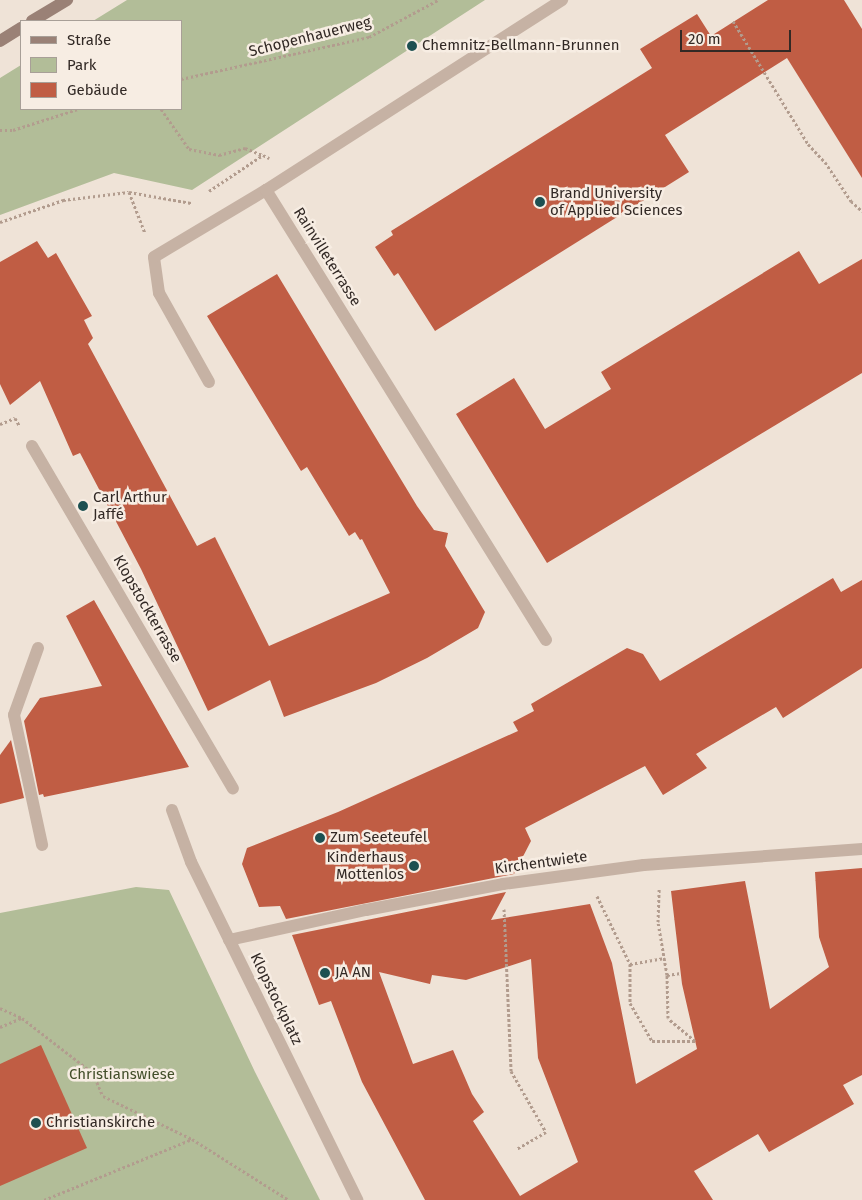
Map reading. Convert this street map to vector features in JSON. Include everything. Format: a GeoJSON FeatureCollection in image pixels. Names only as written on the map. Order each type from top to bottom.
{"type":"FeatureCollection","features":[{"type":"Feature","properties":{"kind":"street"},"geometry":{"type":"LineString","coordinates":[[34,20],[67,0]]}},
{"type":"Feature","properties":{"kind":"street"},"geometry":{"type":"LineString","coordinates":[[209,382],[159,293],[154,257],[266,190],[562,0]]}},
{"type":"Feature","properties":{"kind":"street"},"geometry":{"type":"LineString","coordinates":[[0,41],[20,29]]}},
{"type":"Feature","properties":{"kind":"street","name":"Rainvilleterrasse"},"geometry":{"type":"LineString","coordinates":[[266,190],[546,640]]}},
{"type":"Feature","properties":{"kind":"street","name":"Klopstockterrasse"},"geometry":{"type":"LineString","coordinates":[[32,446],[232,788]]}},
{"type":"Feature","properties":{"kind":"street"},"geometry":{"type":"LineString","coordinates":[[38,648],[14,715],[42,845]]}},
{"type":"Feature","properties":{"kind":"street","name":"Klopstockplatz"},"geometry":{"type":"LineString","coordinates":[[172,810],[191,862],[357,1200]]}},
{"type":"Feature","properties":{"kind":"street","name":"Kirchentwiete"},"geometry":{"type":"LineString","coordinates":[[229,940],[366,910],[503,884],[659,864],[862,849]]}},
{"type":"Feature","properties":{"kind":"path","name":"Schopenhauerweg"},"geometry":{"type":"LineString","coordinates":[[182,79],[369,37],[438,0]]}},
{"type":"Feature","properties":{"kind":"path"},"geometry":{"type":"LineString","coordinates":[[733,21],[808,144],[825,162],[851,201],[862,211]]}},
{"type":"Feature","properties":{"kind":"path"},"geometry":{"type":"LineString","coordinates":[[0,130],[13,130],[75,110]]}},
{"type":"Feature","properties":{"kind":"path"},"geometry":{"type":"LineString","coordinates":[[162,110],[189,149],[219,156],[245,148],[263,155]]}},
{"type":"Feature","properties":{"kind":"path"},"geometry":{"type":"LineString","coordinates":[[129,192],[154,257]]}},
{"type":"Feature","properties":{"kind":"path"},"geometry":{"type":"LineString","coordinates":[[0,222],[63,200],[129,192],[163,199]]}},
{"type":"Feature","properties":{"kind":"path"},"geometry":{"type":"LineString","coordinates":[[586,873],[630,964],[630,1003],[652,1041],[695,1041],[668,1018],[667,975],[658,922],[659,864]]}},
{"type":"Feature","properties":{"kind":"path"},"geometry":{"type":"LineString","coordinates":[[503,884],[511,1071],[546,1132],[516,1149]]}},
{"type":"Feature","properties":{"kind":"path"},"geometry":{"type":"LineString","coordinates":[[630,964],[664,958]]}},
{"type":"Feature","properties":{"kind":"path"},"geometry":{"type":"LineString","coordinates":[[667,975],[681,973]]}},
{"type":"Feature","properties":{"kind":"path"},"geometry":{"type":"LineString","coordinates":[[0,1008],[22,1018],[92,1072],[103,1096],[192,1139],[289,1200]]}},
{"type":"Feature","properties":{"kind":"path"},"geometry":{"type":"LineString","coordinates":[[0,1028],[22,1018]]}},
{"type":"Feature","properties":{"kind":"path"},"geometry":{"type":"LineString","coordinates":[[44,1200],[192,1139]]}},
{"type":"Feature","properties":{"kind":"green space"},"geometry":{"type":"Polygon","coordinates":[[[127,0],[485,0],[192,190],[114,173],[0,215],[0,78],[20,66],[20,110],[182,110],[182,20],[95,20],[127,0]]]}},
{"type":"Feature","properties":{"kind":"green space","name":"Christianswiese"},"geometry":{"type":"Polygon","coordinates":[[[136,887],[169,890],[255,1072],[320,1200],[0,1200],[0,913],[136,887]]]}},
{"type":"Feature","properties":{"kind":"building","name":"Brand University of Applied Sciences"},"geometry":{"type":"Polygon","coordinates":[[[768,0],[844,0],[862,29],[862,178],[787,58],[665,135],[689,172],[435,331],[398,273],[394,276],[375,247],[393,235],[391,231],[652,68],[640,49],[697,14],[711,36],[768,0]]]}},
{"type":"Feature","properties":{"kind":"building"},"geometry":{"type":"Polygon","coordinates":[[[37,241],[48,258],[56,253],[92,316],[84,320],[93,338],[88,344],[197,546],[215,537],[269,646],[390,593],[362,539],[360,540],[355,532],[349,536],[307,467],[301,471],[207,316],[277,274],[417,506],[434,530],[448,533],[445,546],[485,612],[478,628],[427,658],[376,683],[284,717],[270,680],[208,711],[141,569],[80,453],[73,456],[40,381],[10,405],[0,384],[0,262],[37,241]]]}},
{"type":"Feature","properties":{"kind":"building"},"geometry":{"type":"Polygon","coordinates":[[[799,251],[819,284],[862,259],[862,373],[547,563],[456,414],[514,378],[545,429],[611,389],[601,372],[799,251]]]}},
{"type":"Feature","properties":{"kind":"building"},"geometry":{"type":"Polygon","coordinates":[[[833,578],[841,592],[862,580],[862,668],[783,718],[776,707],[696,754],[707,768],[663,795],[645,766],[525,828],[531,841],[514,874],[286,919],[280,906],[259,907],[242,864],[247,848],[338,812],[518,731],[513,722],[534,711],[531,704],[627,648],[643,654],[660,681],[833,578]]]}},
{"type":"Feature","properties":{"kind":"building"},"geometry":{"type":"Polygon","coordinates":[[[94,600],[189,767],[44,797],[43,794],[39,795],[24,721],[40,698],[102,686],[66,616],[94,600]]]}},
{"type":"Feature","properties":{"kind":"building"},"geometry":{"type":"Polygon","coordinates":[[[11,740],[24,798],[0,804],[0,755],[11,740]]]}},
{"type":"Feature","properties":{"kind":"building"},"geometry":{"type":"Polygon","coordinates":[[[862,868],[862,1075],[843,1085],[854,1104],[769,1152],[758,1134],[694,1171],[713,1200],[425,1200],[362,1082],[331,1001],[319,1005],[292,935],[506,892],[491,920],[590,904],[612,963],[636,1084],[697,1049],[682,984],[671,891],[745,881],[770,1009],[829,967],[819,937],[815,872],[862,868]],[[531,959],[466,980],[432,975],[430,984],[379,972],[413,1064],[453,1050],[472,1094],[484,1112],[473,1121],[520,1196],[578,1162],[538,1058],[531,959]]]}},
{"type":"Feature","properties":{"kind":"building","name":"Christianskirche"},"geometry":{"type":"Polygon","coordinates":[[[41,1045],[87,1148],[0,1186],[0,1064],[41,1045]]]}},
{"type":"Feature","properties":{"kind":"place","name":"Chemnitz-Bellmann-Brunnen"},"geometry":{"type":"Point","coordinates":[412,46]}},
{"type":"Feature","properties":{"kind":"place","name":"Brand University of Applied Sciences"},"geometry":{"type":"Point","coordinates":[540,202]}},
{"type":"Feature","properties":{"kind":"place","name":"Carl Arthur Jaffé"},"geometry":{"type":"Point","coordinates":[83,506]}},
{"type":"Feature","properties":{"kind":"place","name":"Zum Seeteufel"},"geometry":{"type":"Point","coordinates":[320,838]}},
{"type":"Feature","properties":{"kind":"place","name":"Kinderhaus Mottenlos"},"geometry":{"type":"Point","coordinates":[414,866]}},
{"type":"Feature","properties":{"kind":"place","name":"JA AN"},"geometry":{"type":"Point","coordinates":[325,973]}},
{"type":"Feature","properties":{"kind":"place","name":"Christianskirche"},"geometry":{"type":"Point","coordinates":[36,1123]}}]}
